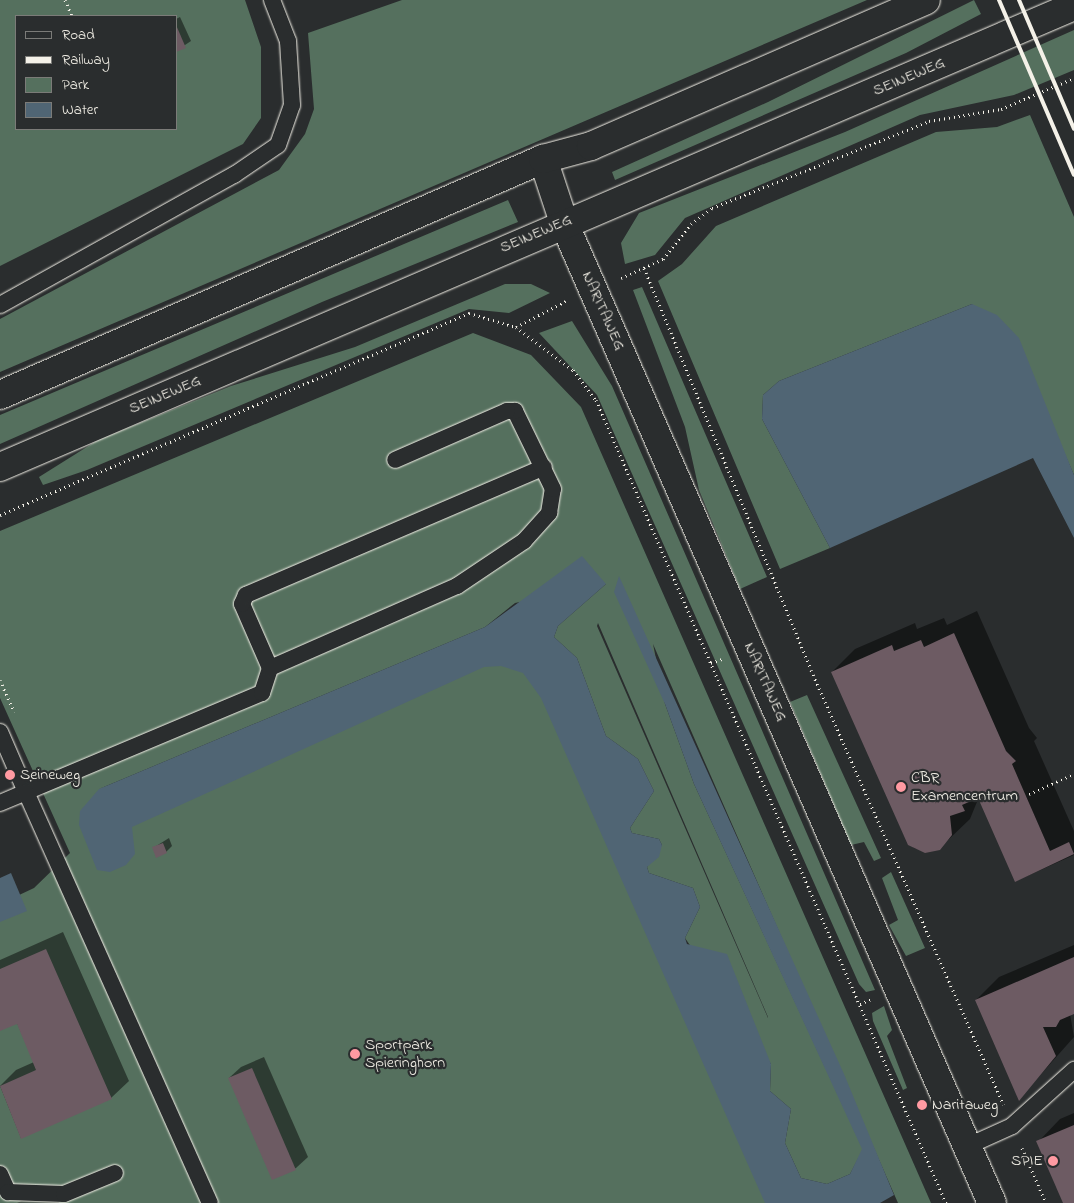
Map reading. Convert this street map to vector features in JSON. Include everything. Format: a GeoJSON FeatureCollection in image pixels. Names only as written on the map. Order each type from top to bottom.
{"type":"FeatureCollection","features":[{"type":"Feature","properties":{"kind":"main road"},"geometry":{"type":"LineString","coordinates":[[0,395],[543,159],[591,146],[926,0]]}},
{"type":"Feature","properties":{"kind":"main road","name":"SEINEWEG"},"geometry":{"type":"LineString","coordinates":[[0,467],[564,222],[1074,6]]}},
{"type":"Feature","properties":{"kind":"main road","name":"NARITAWEG"},"geometry":{"type":"LineString","coordinates":[[543,159],[564,222],[992,1203]]}},
{"type":"Feature","properties":{"kind":"lane"},"geometry":{"type":"LineString","coordinates":[[0,305],[234,175],[278,145],[292,105],[288,41],[272,0]]}},
{"type":"Feature","properties":{"kind":"lane"},"geometry":{"type":"LineString","coordinates":[[270,668],[457,586],[524,541],[549,513],[553,489],[544,467],[515,411],[507,411],[395,460]]}},
{"type":"Feature","properties":{"kind":"lane"},"geometry":{"type":"LineString","coordinates":[[0,803],[262,693],[270,668],[242,604],[246,595],[544,467]]}},
{"type":"Feature","properties":{"kind":"lane"},"geometry":{"type":"LineString","coordinates":[[0,732],[210,1203]]}},
{"type":"Feature","properties":{"kind":"lane"},"geometry":{"type":"LineString","coordinates":[[968,1146],[1012,1126],[1074,1070]]}},
{"type":"Feature","properties":{"kind":"lane"},"geometry":{"type":"LineString","coordinates":[[0,1174],[4,1194],[64,1194],[115,1173]]}},
{"type":"Feature","properties":{"kind":"path"},"geometry":{"type":"LineString","coordinates":[[65,0],[72,15]]}},
{"type":"Feature","properties":{"kind":"path"},"geometry":{"type":"LineString","coordinates":[[516,326],[663,259],[692,224],[712,208],[929,121],[1001,109],[1074,78]]}},
{"type":"Feature","properties":{"kind":"path"},"geometry":{"type":"LineString","coordinates":[[644,268],[811,670],[1046,1203]]}},
{"type":"Feature","properties":{"kind":"path"},"geometry":{"type":"LineString","coordinates":[[0,515],[469,313],[516,326],[573,370],[596,400],[946,1203]]}},
{"type":"Feature","properties":{"kind":"path"},"geometry":{"type":"LineString","coordinates":[[1029,794],[1074,774]]}},
{"type":"Feature","properties":{"kind":"green space"},"geometry":{"type":"Polygon","coordinates":[[[0,0],[245,0],[261,47],[261,118],[243,144],[0,266],[0,0]]]}},
{"type":"Feature","properties":{"kind":"green space"},"geometry":{"type":"Polygon","coordinates":[[[402,0],[867,0],[0,372],[0,319],[279,170],[305,134],[314,109],[308,33],[402,0]]]}},
{"type":"Feature","properties":{"kind":"green space"},"geometry":{"type":"Polygon","coordinates":[[[974,0],[981,14],[906,53],[615,180],[612,172],[768,102],[974,0]]]}},
{"type":"Feature","properties":{"kind":"green space"},"geometry":{"type":"Polygon","coordinates":[[[1074,30],[1074,70],[1014,95],[920,115],[685,218],[655,255],[625,264],[621,243],[639,213],[845,132],[1074,30]]]}},
{"type":"Feature","properties":{"kind":"green space"},"geometry":{"type":"Polygon","coordinates":[[[1030,115],[1074,217],[1074,475],[1056,434],[972,304],[779,381],[763,395],[762,419],[830,548],[780,569],[658,281],[682,264],[716,226],[936,132],[997,127],[1030,115]]]}},
{"type":"Feature","properties":{"kind":"green space"},"geometry":{"type":"Polygon","coordinates":[[[508,200],[518,222],[322,302],[0,444],[0,415],[508,200]]]}},
{"type":"Feature","properties":{"kind":"green space"},"geometry":{"type":"Polygon","coordinates":[[[505,284],[531,284],[550,293],[509,313],[469,309],[87,470],[43,485],[39,477],[98,440],[231,386],[355,347],[505,284]]]}},
{"type":"Feature","properties":{"kind":"green space"},"geometry":{"type":"Polygon","coordinates":[[[642,287],[767,577],[740,589],[699,490],[685,427],[633,290],[642,287]]]}},
{"type":"Feature","properties":{"kind":"green space"},"geometry":{"type":"Polygon","coordinates":[[[572,321],[612,386],[875,990],[866,992],[859,984],[597,395],[539,333],[572,321]]]}},
{"type":"Feature","properties":{"kind":"green space"},"geometry":{"type":"Polygon","coordinates":[[[473,333],[531,355],[581,407],[931,1203],[898,1203],[653,644],[665,704],[694,784],[863,1149],[850,1174],[827,1184],[801,1178],[785,1143],[791,1109],[770,1091],[771,1064],[685,938],[700,907],[693,888],[649,873],[647,867],[662,845],[659,839],[632,833],[630,828],[654,791],[638,759],[606,736],[577,658],[554,637],[558,626],[606,584],[515,603],[485,627],[99,789],[494,648],[540,669],[776,1203],[0,1203],[0,904],[34,888],[70,853],[0,698],[0,531],[473,333]],[[598,623],[597,626],[768,1017],[598,623]]]}},
{"type":"Feature","properties":{"kind":"green space"},"geometry":{"type":"Polygon","coordinates":[[[807,695],[881,858],[874,861],[864,842],[851,845],[790,702],[807,695]]]}},
{"type":"Feature","properties":{"kind":"green space"},"geometry":{"type":"Polygon","coordinates":[[[891,872],[925,948],[906,956],[889,925],[898,920],[882,878],[891,872]]]}},
{"type":"Feature","properties":{"kind":"green space"},"geometry":{"type":"Polygon","coordinates":[[[884,1006],[892,1030],[887,1036],[907,1088],[903,1090],[873,1021],[872,1013],[884,1006]]]}},
{"type":"Feature","properties":{"kind":"water"},"geometry":{"type":"Polygon","coordinates":[[[972,304],[997,315],[1019,338],[1074,475],[1074,538],[1033,458],[830,548],[762,419],[763,395],[779,381],[972,304]]]}},
{"type":"Feature","properties":{"kind":"water"},"geometry":{"type":"Polygon","coordinates":[[[582,556],[606,584],[558,626],[554,637],[577,658],[606,736],[638,759],[654,791],[630,828],[632,833],[659,839],[662,845],[659,857],[647,867],[649,873],[693,888],[700,907],[685,938],[687,944],[727,954],[771,1064],[770,1091],[791,1109],[785,1143],[801,1178],[827,1184],[850,1174],[862,1149],[694,784],[665,704],[614,592],[619,576],[844,1074],[894,1195],[880,1203],[765,1203],[541,698],[523,673],[501,666],[484,667],[132,827],[135,854],[126,865],[110,872],[97,870],[79,825],[80,811],[99,789],[485,627],[582,556]]]}},
{"type":"Feature","properties":{"kind":"water"},"geometry":{"type":"Polygon","coordinates":[[[11,873],[27,911],[0,922],[0,878],[11,873]]]}},
{"type":"Feature","properties":{"kind":"building"},"geometry":{"type":"Polygon","coordinates":[[[178,30],[186,48],[178,51],[178,30]]]}},
{"type":"Feature","properties":{"kind":"building"},"geometry":{"type":"Polygon","coordinates":[[[954,633],[1006,751],[1016,761],[1012,764],[1050,851],[1069,842],[1074,854],[1015,882],[978,798],[962,805],[965,811],[950,816],[952,835],[940,850],[925,853],[908,845],[831,672],[892,645],[894,651],[921,640],[924,647],[954,633]]]}},
{"type":"Feature","properties":{"kind":"building"},"geometry":{"type":"Polygon","coordinates":[[[163,843],[167,853],[156,858],[152,847],[163,843]]]}},
{"type":"Feature","properties":{"kind":"building"},"geometry":{"type":"Polygon","coordinates":[[[46,949],[112,1099],[21,1139],[0,1086],[36,1070],[17,1024],[0,1031],[0,969],[46,949]]]}},
{"type":"Feature","properties":{"kind":"building"},"geometry":{"type":"Polygon","coordinates":[[[1074,957],[1074,1014],[1060,1020],[1056,1027],[1043,1027],[1056,1056],[1019,1101],[975,1000],[1074,957]]]}},
{"type":"Feature","properties":{"kind":"building"},"geometry":{"type":"Polygon","coordinates":[[[252,1068],[296,1170],[272,1180],[228,1078],[252,1068]]]}},
{"type":"Feature","properties":{"kind":"building"},"geometry":{"type":"Polygon","coordinates":[[[1074,1125],[1074,1203],[1063,1203],[1036,1141],[1074,1125]]]}},
{"type":"Feature","properties":{"kind":"railway"},"geometry":{"type":"LineString","coordinates":[[999,0],[1074,175]]}},
{"type":"Feature","properties":{"kind":"railway"},"geometry":{"type":"LineString","coordinates":[[1019,0],[1074,129]]}},
{"type":"Feature","properties":{"kind":"place","name":"Seineweg"},"geometry":{"type":"Point","coordinates":[10,775]}},
{"type":"Feature","properties":{"kind":"place","name":"CBR Examencentrum"},"geometry":{"type":"Point","coordinates":[901,787]}},
{"type":"Feature","properties":{"kind":"place","name":"Sportpark Spieringhorn"},"geometry":{"type":"Point","coordinates":[355,1054]}},
{"type":"Feature","properties":{"kind":"place","name":"Naritaweg"},"geometry":{"type":"Point","coordinates":[922,1105]}},
{"type":"Feature","properties":{"kind":"place","name":"SPIE"},"geometry":{"type":"Point","coordinates":[1053,1161]}}]}
